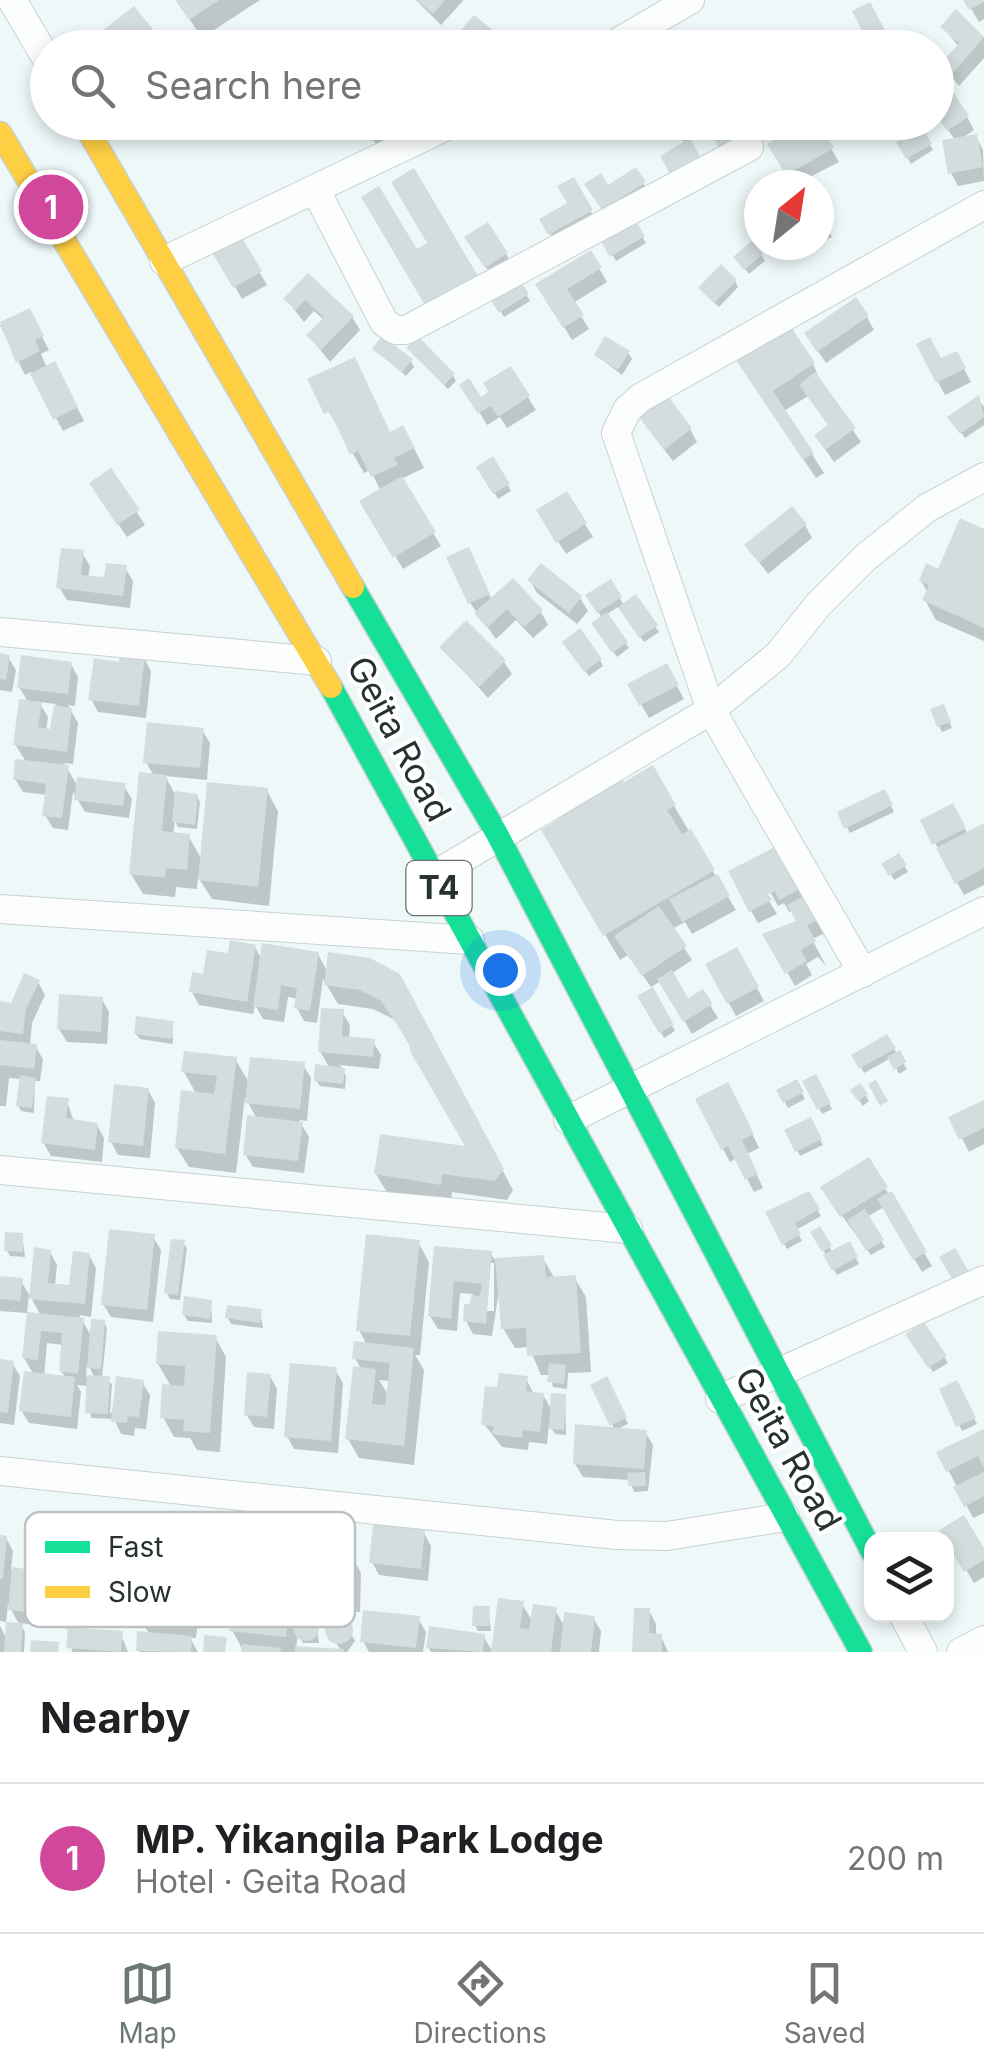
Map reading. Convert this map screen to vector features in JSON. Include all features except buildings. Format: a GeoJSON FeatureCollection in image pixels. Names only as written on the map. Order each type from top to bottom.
{"type":"FeatureCollection","features":[{"type":"Feature","properties":{"kind":"main road","name":"Geita Road"},"geometry":{"type":"LineString","coordinates":[[0,134],[317,661],[861,1652]]}},
{"type":"Feature","properties":{"kind":"main road"},"geometry":{"type":"LineString","coordinates":[[93,140],[499,838],[864,1537]]}},
{"type":"Feature","properties":{"kind":"street"},"geometry":{"type":"LineString","coordinates":[[12,0],[30,30]]}},
{"type":"Feature","properties":{"kind":"street"},"geometry":{"type":"LineString","coordinates":[[639,30],[690,0]]}},
{"type":"Feature","properties":{"kind":"street"},"geometry":{"type":"LineString","coordinates":[[164,261],[419,140]]}},
{"type":"Feature","properties":{"kind":"street"},"geometry":{"type":"LineString","coordinates":[[316,191],[384,322],[395,330],[406,330],[749,147]]}},
{"type":"Feature","properties":{"kind":"street"},"geometry":{"type":"LineString","coordinates":[[863,972],[711,710],[617,446],[620,422],[640,398],[984,205]]}},
{"type":"Feature","properties":{"kind":"street"},"geometry":{"type":"LineString","coordinates":[[433,876],[711,710],[778,656],[818,605],[866,556],[928,508],[984,477]]}},
{"type":"Feature","properties":{"kind":"street"},"geometry":{"type":"LineString","coordinates":[[0,632],[317,661]]}},
{"type":"Feature","properties":{"kind":"street"},"geometry":{"type":"LineString","coordinates":[[0,909],[470,940]]}},
{"type":"Feature","properties":{"kind":"street"},"geometry":{"type":"LineString","coordinates":[[568,1120],[984,911]]}},
{"type":"Feature","properties":{"kind":"street"},"geometry":{"type":"LineString","coordinates":[[0,1170],[628,1229]]}},
{"type":"Feature","properties":{"kind":"street"},"geometry":{"type":"LineString","coordinates":[[720,1399],[984,1280]]}},
{"type":"Feature","properties":{"kind":"street"},"geometry":{"type":"LineString","coordinates":[[0,1470],[617,1535],[666,1536],[785,1517]]}},
{"type":"Feature","properties":{"kind":"street"},"geometry":{"type":"LineString","coordinates":[[908,1622],[923,1652]]}},
{"type":"Feature","properties":{"kind":"street"},"geometry":{"type":"LineString","coordinates":[[962,1652],[984,1640]]}},
{"type":"Feature","properties":{"kind":"traffic: fast"},"geometry":{"type":"LineString","coordinates":[[353,587],[496,832],[864,1537]]}},
{"type":"Feature","properties":{"kind":"traffic: fast"},"geometry":{"type":"LineString","coordinates":[[331,687],[861,1652]]}},
{"type":"Feature","properties":{"kind":"traffic: slow"},"geometry":{"type":"LineString","coordinates":[[0,133],[331,687]]}},
{"type":"Feature","properties":{"kind":"traffic: slow"},"geometry":{"type":"LineString","coordinates":[[93,140],[353,587]]}},
{"type":"Feature","properties":{"kind":"place","name":"MP. Yikangila Park Lodge"},"geometry":{"type":"Point","coordinates":[51,207]}}]}
